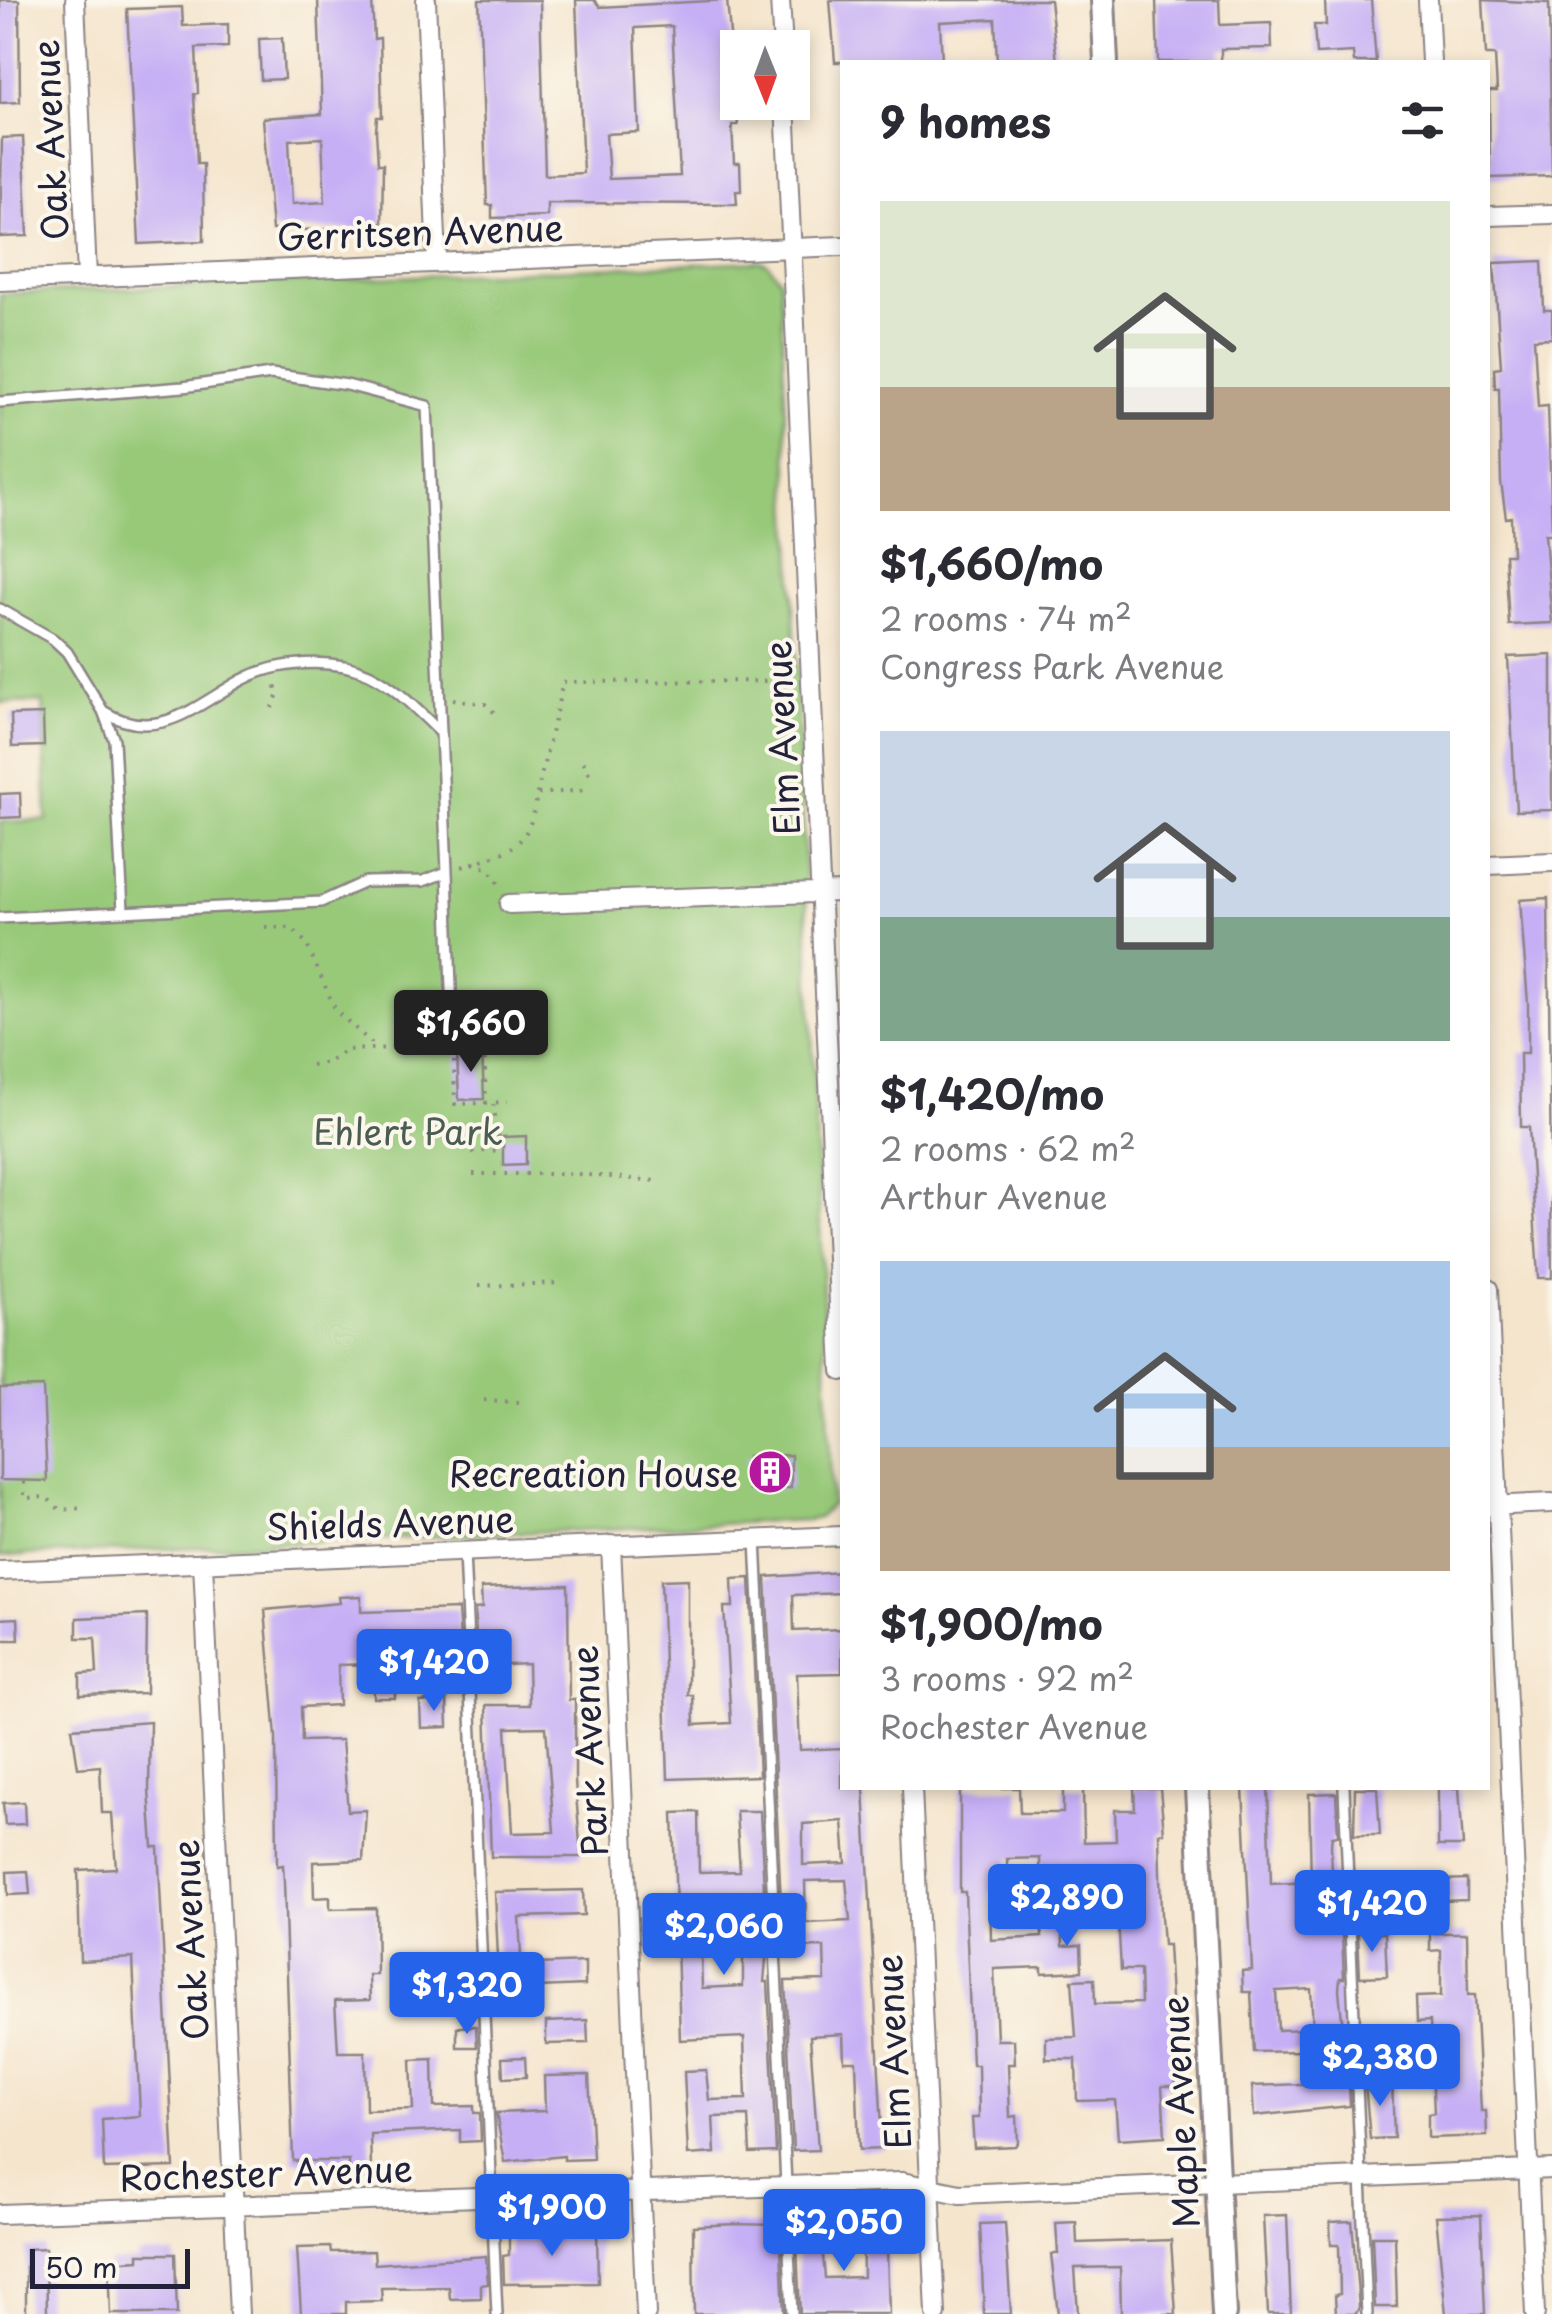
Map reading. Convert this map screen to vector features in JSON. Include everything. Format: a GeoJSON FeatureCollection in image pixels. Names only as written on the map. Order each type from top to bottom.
{"type":"FeatureCollection","features":[{"type":"Feature","properties":{"kind":"street","name":"Oak Avenue"},"geometry":{"type":"LineString","coordinates":[[75,0],[87,277]]}},
{"type":"Feature","properties":{"kind":"street"},"geometry":{"type":"LineString","coordinates":[[426,0],[437,262]]}},
{"type":"Feature","properties":{"kind":"street"},"geometry":{"type":"LineString","coordinates":[[780,0],[781,30]]}},
{"type":"Feature","properties":{"kind":"street"},"geometry":{"type":"LineString","coordinates":[[1103,0],[1106,60]]}},
{"type":"Feature","properties":{"kind":"street"},"geometry":{"type":"LineString","coordinates":[[1428,0],[1430,60]]}},
{"type":"Feature","properties":{"kind":"street","name":"Elm Avenue"},"geometry":{"type":"LineString","coordinates":[[786,120],[840,1328]]}},
{"type":"Feature","properties":{"kind":"street"},"geometry":{"type":"LineString","coordinates":[[1490,216],[1552,214]]}},
{"type":"Feature","properties":{"kind":"street","name":"Gerritsen Avenue"},"geometry":{"type":"LineString","coordinates":[[0,281],[840,246]]}},
{"type":"Feature","properties":{"kind":"street"},"geometry":{"type":"LineString","coordinates":[[1490,865],[1552,862]]}},
{"type":"Feature","properties":{"kind":"street"},"geometry":{"type":"LineString","coordinates":[[509,904],[840,892]]}},
{"type":"Feature","properties":{"kind":"street"},"geometry":{"type":"LineString","coordinates":[[1490,1376],[1493,1506],[1535,2314]]}},
{"type":"Feature","properties":{"kind":"street"},"geometry":{"type":"LineString","coordinates":[[1493,1506],[1552,1503]]}},
{"type":"Feature","properties":{"kind":"street","name":"Shields Avenue"},"geometry":{"type":"LineString","coordinates":[[0,1570],[840,1536]]}},
{"type":"Feature","properties":{"kind":"street","name":"Park Avenue"},"geometry":{"type":"LineString","coordinates":[[611,1545],[646,2314]]}},
{"type":"Feature","properties":{"kind":"street","name":"Oak Avenue"},"geometry":{"type":"LineString","coordinates":[[203,1563],[239,2314]]}},
{"type":"Feature","properties":{"kind":"street","name":"Elm Avenue"},"geometry":{"type":"LineString","coordinates":[[912,1790],[936,2314]]}},
{"type":"Feature","properties":{"kind":"street","name":"Maple Avenue"},"geometry":{"type":"LineString","coordinates":[[1197,1790],[1224,2314]]}},
{"type":"Feature","properties":{"kind":"street","name":"Rochester Avenue"},"geometry":{"type":"LineString","coordinates":[[0,2214],[902,2182],[960,2194],[1552,2169]]}},
{"type":"Feature","properties":{"kind":"lane"},"geometry":{"type":"LineString","coordinates":[[0,402],[183,388],[271,374],[347,385],[428,406],[453,1046]]}},
{"type":"Feature","properties":{"kind":"lane"},"geometry":{"type":"LineString","coordinates":[[0,610],[54,639],[67,652],[103,712],[114,740],[123,911]]}},
{"type":"Feature","properties":{"kind":"lane"},"geometry":{"type":"LineString","coordinates":[[103,712],[117,720],[170,723],[269,668],[326,665],[371,675],[405,698],[440,732]]}},
{"type":"Feature","properties":{"kind":"lane"},"geometry":{"type":"LineString","coordinates":[[0,918],[321,902],[365,882],[423,881],[447,872]]}},
{"type":"Feature","properties":{"kind":"lane"},"geometry":{"type":"LineString","coordinates":[[756,1539],[792,2314]]}},
{"type":"Feature","properties":{"kind":"lane"},"geometry":{"type":"LineString","coordinates":[[464,1552],[496,2314]]}},
{"type":"Feature","properties":{"kind":"lane"},"geometry":{"type":"LineString","coordinates":[[1344,1790],[1368,2314]]}},
{"type":"Feature","properties":{"kind":"path"},"geometry":{"type":"LineString","coordinates":[[269,668],[278,694],[272,708]]}},
{"type":"Feature","properties":{"kind":"path"},"geometry":{"type":"LineString","coordinates":[[447,872],[514,848],[528,835],[563,682],[782,681]]}},
{"type":"Feature","properties":{"kind":"path"},"geometry":{"type":"LineString","coordinates":[[438,698],[485,704],[499,717]]}},
{"type":"Feature","properties":{"kind":"path"},"geometry":{"type":"LineString","coordinates":[[584,762],[590,776]]}},
{"type":"Feature","properties":{"kind":"path"},"geometry":{"type":"LineString","coordinates":[[537,794],[586,790]]}},
{"type":"Feature","properties":{"kind":"path"},"geometry":{"type":"LineString","coordinates":[[473,863],[489,869],[500,886]]}},
{"type":"Feature","properties":{"kind":"path"},"geometry":{"type":"LineString","coordinates":[[265,927],[292,928],[306,943],[336,1011],[378,1049]]}},
{"type":"Feature","properties":{"kind":"path"},"geometry":{"type":"LineString","coordinates":[[472,1152],[501,1150],[490,1104],[483,1003],[502,1003]]}},
{"type":"Feature","properties":{"kind":"path"},"geometry":{"type":"LineString","coordinates":[[312,1065],[329,1062],[346,1050],[453,1046],[455,1104],[507,1102]]}},
{"type":"Feature","properties":{"kind":"path"},"geometry":{"type":"LineString","coordinates":[[473,1174],[577,1174],[658,1181]]}},
{"type":"Feature","properties":{"kind":"path"},"geometry":{"type":"LineString","coordinates":[[478,1286],[561,1283]]}},
{"type":"Feature","properties":{"kind":"path"},"geometry":{"type":"LineString","coordinates":[[484,1400],[518,1402]]}},
{"type":"Feature","properties":{"kind":"path"},"geometry":{"type":"LineString","coordinates":[[24,1482],[24,1498],[46,1497],[60,1510],[82,1508]]}},
{"type":"Feature","properties":{"kind":"green space","name":"Ehlert Park"},"geometry":{"type":"Polygon","coordinates":[[[760,261],[768,264],[780,280],[832,1504],[818,1518],[808,1520],[0,1556],[0,822],[47,820],[43,702],[0,703],[0,294],[760,261]]]}},
{"type":"Feature","properties":{"kind":"building"},"geometry":{"type":"Polygon","coordinates":[[[0,0],[19,0],[20,102],[0,103],[0,0]]]}},
{"type":"Feature","properties":{"kind":"building"},"geometry":{"type":"Polygon","coordinates":[[[318,0],[372,0],[374,39],[380,38],[382,117],[377,117],[376,131],[378,164],[383,164],[382,229],[272,230],[263,118],[322,114],[318,0]],[[322,138],[289,140],[292,204],[325,202],[322,138]]]}},
{"type":"Feature","properties":{"kind":"building"},"geometry":{"type":"Polygon","coordinates":[[[479,0],[540,0],[545,175],[583,173],[576,0],[594,0],[600,7],[727,0],[730,30],[720,30],[720,120],[738,120],[738,125],[732,125],[734,163],[740,163],[741,191],[736,191],[737,204],[547,203],[547,216],[492,218],[492,205],[487,205],[479,0]],[[672,26],[635,28],[639,132],[606,134],[609,179],[680,176],[672,26]]]}},
{"type":"Feature","properties":{"kind":"building"},"geometry":{"type":"Polygon","coordinates":[[[830,0],[1050,0],[1057,60],[997,60],[995,19],[940,22],[942,60],[835,62],[830,0]]]}},
{"type":"Feature","properties":{"kind":"building"},"geometry":{"type":"Polygon","coordinates":[[[1156,0],[1219,0],[1220,25],[1271,23],[1272,48],[1221,49],[1221,60],[1158,60],[1156,0]]]}},
{"type":"Feature","properties":{"kind":"building"},"geometry":{"type":"Polygon","coordinates":[[[1325,0],[1371,0],[1376,60],[1354,60],[1353,52],[1316,54],[1314,25],[1326,25],[1325,0]]]}},
{"type":"Feature","properties":{"kind":"building"},"geometry":{"type":"Polygon","coordinates":[[[1483,0],[1549,3],[1552,176],[1490,178],[1490,91],[1497,91],[1495,55],[1486,55],[1483,0]]]}},
{"type":"Feature","properties":{"kind":"building"},"geometry":{"type":"Polygon","coordinates":[[[182,7],[183,26],[228,24],[228,47],[196,48],[198,93],[194,94],[197,164],[203,164],[204,241],[139,244],[127,9],[182,7]]]}},
{"type":"Feature","properties":{"kind":"building"},"geometry":{"type":"Polygon","coordinates":[[[282,38],[284,79],[261,80],[259,39],[282,38]]]}},
{"type":"Feature","properties":{"kind":"building"},"geometry":{"type":"Polygon","coordinates":[[[23,137],[28,236],[0,237],[2,138],[23,137]]]}},
{"type":"Feature","properties":{"kind":"building"},"geometry":{"type":"Polygon","coordinates":[[[1542,261],[1544,310],[1552,310],[1552,338],[1534,339],[1538,407],[1548,406],[1552,534],[1545,534],[1552,623],[1509,625],[1505,554],[1512,554],[1511,517],[1506,518],[1501,482],[1499,388],[1495,388],[1494,368],[1501,367],[1494,263],[1542,261]]]}},
{"type":"Feature","properties":{"kind":"building"},"geometry":{"type":"Polygon","coordinates":[[[1552,655],[1552,810],[1516,811],[1508,657],[1552,655]]]}},
{"type":"Feature","properties":{"kind":"building"},"geometry":{"type":"Polygon","coordinates":[[[43,714],[44,746],[12,747],[11,715],[43,714]]]}},
{"type":"Feature","properties":{"kind":"building"},"geometry":{"type":"Polygon","coordinates":[[[20,793],[21,817],[0,818],[0,794],[20,793]]]}},
{"type":"Feature","properties":{"kind":"building"},"geometry":{"type":"Polygon","coordinates":[[[1548,898],[1552,1278],[1538,1278],[1529,1127],[1521,1127],[1520,1053],[1528,1053],[1528,1003],[1520,900],[1548,898]]]}},
{"type":"Feature","properties":{"kind":"building"},"geometry":{"type":"Polygon","coordinates":[[[482,1049],[484,1099],[459,1100],[457,1053],[482,1049]]]}},
{"type":"Feature","properties":{"kind":"building"},"geometry":{"type":"Polygon","coordinates":[[[526,1136],[526,1164],[503,1165],[503,1137],[526,1136]]]}},
{"type":"Feature","properties":{"kind":"building"},"geometry":{"type":"Polygon","coordinates":[[[43,1387],[47,1481],[0,1480],[0,1388],[43,1387]]]}},
{"type":"Feature","properties":{"kind":"building","name":"Recreation House"},"geometry":{"type":"Polygon","coordinates":[[[791,1455],[791,1488],[749,1490],[747,1456],[791,1455]]]}},
{"type":"Feature","properties":{"kind":"building"},"geometry":{"type":"Polygon","coordinates":[[[840,1572],[840,1593],[793,1595],[794,1631],[840,1629],[840,1673],[797,1674],[800,1750],[840,1748],[840,1790],[864,1790],[883,2149],[859,2150],[856,2061],[844,2061],[843,2034],[810,2036],[818,2150],[793,2151],[785,1981],[825,1980],[824,1947],[783,1948],[766,1577],[840,1572]],[[843,1821],[803,1824],[803,1865],[846,1863],[843,1821]],[[846,1880],[805,1881],[806,1923],[850,1921],[846,1880]]]}},
{"type":"Feature","properties":{"kind":"building"},"geometry":{"type":"Polygon","coordinates":[[[750,1578],[759,1776],[668,1779],[661,1580],[688,1579],[688,1695],[693,1695],[694,1725],[731,1723],[724,1607],[733,1607],[732,1579],[750,1578]]]}},
{"type":"Feature","properties":{"kind":"building"},"geometry":{"type":"Polygon","coordinates":[[[568,1585],[569,1700],[575,1700],[575,1781],[581,1857],[491,1857],[486,1705],[529,1705],[528,1664],[489,1666],[488,1639],[476,1639],[475,1609],[482,1608],[481,1588],[568,1585]],[[546,1727],[506,1728],[512,1833],[554,1832],[546,1727]]]}},
{"type":"Feature","properties":{"kind":"building"},"geometry":{"type":"Polygon","coordinates":[[[361,1596],[361,1612],[458,1609],[460,1640],[454,1640],[455,1657],[394,1658],[395,1698],[374,1698],[373,1664],[338,1665],[339,1705],[301,1707],[302,1741],[342,1740],[348,1811],[366,1810],[363,1860],[313,1862],[314,1898],[330,1897],[330,1909],[376,1908],[377,1975],[369,1975],[370,2000],[335,2001],[338,2052],[365,2052],[366,2110],[413,2109],[411,2060],[433,2059],[434,2107],[474,2106],[474,2113],[480,2113],[481,2141],[460,2142],[460,2130],[370,2134],[371,2168],[349,2169],[349,2161],[293,2161],[284,1882],[283,1865],[277,1866],[276,1737],[265,1610],[340,1603],[339,1597],[361,1596]]]}},
{"type":"Feature","properties":{"kind":"building"},"geometry":{"type":"Polygon","coordinates":[[[147,1615],[146,1693],[80,1695],[80,1674],[97,1673],[95,1638],[77,1638],[77,1618],[147,1615]]]}},
{"type":"Feature","properties":{"kind":"building"},"geometry":{"type":"Polygon","coordinates":[[[18,1618],[19,1640],[0,1640],[0,1619],[18,1618]]]}},
{"type":"Feature","properties":{"kind":"building"},"geometry":{"type":"Polygon","coordinates":[[[447,1700],[448,1727],[421,1728],[420,1702],[447,1700]]]}},
{"type":"Feature","properties":{"kind":"building"},"geometry":{"type":"Polygon","coordinates":[[[150,1722],[149,1791],[153,1847],[158,1847],[174,2167],[104,2169],[102,2119],[140,2116],[133,1958],[80,1961],[78,1870],[116,1868],[112,1813],[102,1813],[100,1766],[78,1768],[72,1728],[150,1722]]]}},
{"type":"Feature","properties":{"kind":"building"},"geometry":{"type":"Polygon","coordinates":[[[960,1790],[1019,1790],[1020,1813],[1063,1813],[1063,1790],[1083,1790],[1084,1842],[1116,1841],[1115,1810],[1135,1810],[1134,1790],[1160,1790],[1164,1833],[1159,1833],[1161,1916],[1163,1945],[1168,1945],[1176,2086],[1162,2086],[1165,2136],[1118,2139],[1115,2100],[1077,2101],[1076,2059],[1046,2059],[1046,2038],[1076,2037],[1072,1980],[1094,1979],[1095,2004],[1141,2003],[1140,1970],[1121,1970],[1117,1898],[1061,1900],[1063,1946],[1081,1945],[1082,1971],[1042,1973],[1042,1967],[994,1969],[997,2040],[1014,2040],[1015,2064],[1008,2064],[1010,2117],[1017,2116],[1018,2142],[1015,2146],[974,2148],[972,2118],[979,2118],[978,2065],[972,2065],[965,1892],[960,1892],[960,1790]],[[1040,1858],[1007,1859],[1008,1891],[990,1891],[991,1940],[1042,1937],[1040,1858]]]}},
{"type":"Feature","properties":{"kind":"building"},"geometry":{"type":"Polygon","coordinates":[[[1243,1790],[1268,1790],[1271,1884],[1311,1882],[1309,1794],[1336,1793],[1338,1835],[1332,1836],[1331,1844],[1334,1934],[1342,1934],[1344,1978],[1340,1978],[1339,1990],[1345,2050],[1254,2052],[1251,1992],[1243,1992],[1242,1971],[1252,1970],[1243,1790]],[[1311,1989],[1276,1991],[1278,2030],[1313,2029],[1311,1989]]]}},
{"type":"Feature","properties":{"kind":"building"},"geometry":{"type":"Polygon","coordinates":[[[1355,1790],[1377,1790],[1380,1835],[1354,1835],[1355,1790]]]}},
{"type":"Feature","properties":{"kind":"building"},"geometry":{"type":"Polygon","coordinates":[[[1438,1790],[1459,1790],[1463,1846],[1438,1846],[1438,1790]]]}},
{"type":"Feature","properties":{"kind":"building"},"geometry":{"type":"Polygon","coordinates":[[[24,1802],[25,1824],[5,1825],[3,1803],[24,1802]]]}},
{"type":"Feature","properties":{"kind":"building"},"geometry":{"type":"Polygon","coordinates":[[[736,1811],[760,1811],[767,1948],[764,1982],[768,1982],[776,2152],[750,2153],[748,2116],[713,2117],[715,2153],[688,2155],[684,2071],[706,2070],[709,2100],[746,2099],[744,2037],[680,2040],[673,1813],[698,1812],[699,1872],[740,1871],[736,1811]],[[743,1920],[700,1921],[702,1988],[743,1986],[743,1920]]]}},
{"type":"Feature","properties":{"kind":"building"},"geometry":{"type":"Polygon","coordinates":[[[28,1871],[30,1894],[8,1895],[7,1872],[28,1871]]]}},
{"type":"Feature","properties":{"kind":"building"},"geometry":{"type":"Polygon","coordinates":[[[1467,1879],[1467,1900],[1417,1902],[1416,1881],[1467,1879]]]}},
{"type":"Feature","properties":{"kind":"building"},"geometry":{"type":"Polygon","coordinates":[[[583,1890],[584,1915],[519,1917],[521,1957],[498,1958],[495,1892],[583,1890]]]}},
{"type":"Feature","properties":{"kind":"building"},"geometry":{"type":"Polygon","coordinates":[[[1358,1933],[1385,1933],[1387,1976],[1360,1977],[1358,1933]]]}},
{"type":"Feature","properties":{"kind":"building"},"geometry":{"type":"Polygon","coordinates":[[[1430,1933],[1467,1933],[1468,1995],[1475,1995],[1481,2111],[1486,2111],[1487,2136],[1428,2138],[1428,2114],[1434,2113],[1430,2021],[1417,2022],[1416,1997],[1441,1996],[1441,1950],[1430,1951],[1430,1933]]]}},
{"type":"Feature","properties":{"kind":"building"},"geometry":{"type":"Polygon","coordinates":[[[585,1962],[585,1985],[538,1987],[538,1964],[585,1962]]]}},
{"type":"Feature","properties":{"kind":"building"},"geometry":{"type":"Polygon","coordinates":[[[531,1995],[531,2015],[501,2016],[500,1996],[531,1995]]]}},
{"type":"Feature","properties":{"kind":"building"},"geometry":{"type":"Polygon","coordinates":[[[587,2020],[588,2043],[546,2044],[546,2022],[587,2020]]]}},
{"type":"Feature","properties":{"kind":"building"},"geometry":{"type":"Polygon","coordinates":[[[476,2026],[477,2047],[457,2047],[457,2027],[476,2026]]]}},
{"type":"Feature","properties":{"kind":"building"},"geometry":{"type":"Polygon","coordinates":[[[525,2057],[526,2077],[503,2078],[502,2058],[525,2057]]]}},
{"type":"Feature","properties":{"kind":"building"},"geometry":{"type":"Polygon","coordinates":[[[589,2075],[593,2159],[564,2160],[564,2156],[505,2162],[496,2113],[545,2111],[544,2076],[589,2075]]]}},
{"type":"Feature","properties":{"kind":"building"},"geometry":{"type":"Polygon","coordinates":[[[1392,2078],[1394,2138],[1370,2139],[1365,2082],[1392,2078]]]}},
{"type":"Feature","properties":{"kind":"building"},"geometry":{"type":"Polygon","coordinates":[[[1349,2082],[1350,2106],[1254,2116],[1252,2086],[1349,2082]]]}},
{"type":"Feature","properties":{"kind":"building"},"geometry":{"type":"Polygon","coordinates":[[[1287,2215],[1291,2314],[1268,2314],[1263,2216],[1287,2215]]]}},
{"type":"Feature","properties":{"kind":"building"},"geometry":{"type":"Polygon","coordinates":[[[1481,2215],[1485,2314],[1446,2314],[1436,2216],[1481,2215]]]}},
{"type":"Feature","properties":{"kind":"building"},"geometry":{"type":"Polygon","coordinates":[[[886,2217],[889,2314],[800,2314],[796,2224],[820,2223],[825,2278],[863,2277],[862,2218],[886,2217]]]}},
{"type":"Feature","properties":{"kind":"building"},"geometry":{"type":"Polygon","coordinates":[[[1352,2221],[1359,2307],[1356,2314],[1336,2314],[1335,2295],[1340,2294],[1339,2245],[1331,2245],[1330,2222],[1352,2221]]]}},
{"type":"Feature","properties":{"kind":"building"},"geometry":{"type":"Polygon","coordinates":[[[1076,2222],[1077,2243],[1171,2240],[1176,2314],[1121,2314],[1120,2267],[1075,2268],[1078,2314],[1058,2314],[1051,2254],[1058,2254],[1056,2223],[1076,2222]]]}},
{"type":"Feature","properties":{"kind":"building"},"geometry":{"type":"Polygon","coordinates":[[[1005,2223],[1011,2314],[984,2314],[980,2224],[1005,2223]]]}},
{"type":"Feature","properties":{"kind":"building"},"geometry":{"type":"Polygon","coordinates":[[[780,2225],[784,2314],[694,2314],[693,2226],[780,2225]]]}},
{"type":"Feature","properties":{"kind":"building"},"geometry":{"type":"Polygon","coordinates":[[[597,2232],[598,2283],[504,2284],[503,2256],[509,2255],[509,2235],[597,2232]]]}},
{"type":"Feature","properties":{"kind":"building"},"geometry":{"type":"Polygon","coordinates":[[[1372,2236],[1395,2236],[1397,2307],[1375,2307],[1372,2236]]]}},
{"type":"Feature","properties":{"kind":"building"},"geometry":{"type":"Polygon","coordinates":[[[330,2247],[331,2252],[374,2251],[375,2264],[486,2256],[488,2284],[481,2285],[481,2298],[450,2299],[449,2287],[381,2288],[382,2301],[346,2302],[346,2314],[301,2314],[297,2248],[330,2247]]]}},
{"type":"Feature","properties":{"kind":"building"},"geometry":{"type":"Polygon","coordinates":[[[46,2248],[47,2314],[26,2314],[26,2249],[46,2248]]]}},
{"type":"Feature","properties":{"kind":"building"},"geometry":{"type":"Polygon","coordinates":[[[139,2254],[175,2254],[177,2314],[111,2314],[109,2262],[139,2260],[139,2254]]]}},
{"type":"Feature","properties":{"kind":"place","name":"Recreation House"},"geometry":{"type":"Point","coordinates":[770,1472]}}]}
